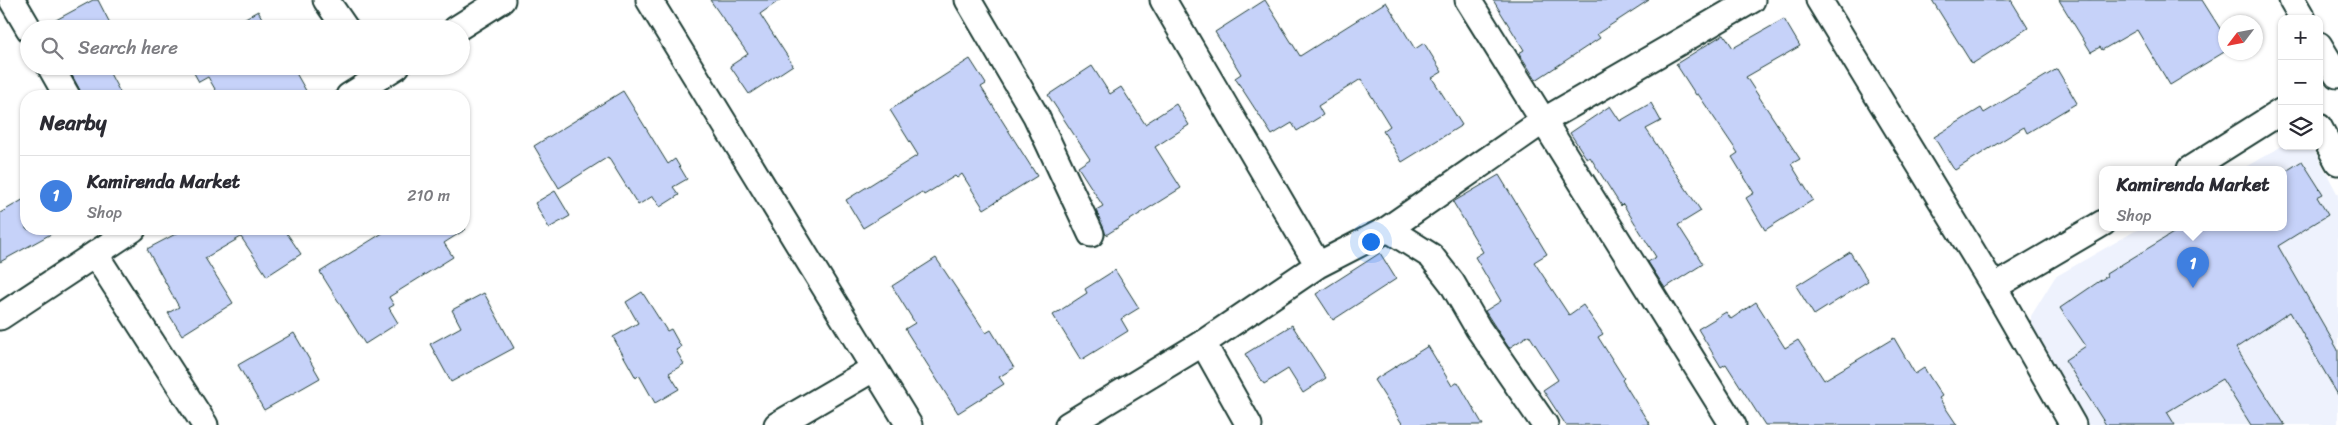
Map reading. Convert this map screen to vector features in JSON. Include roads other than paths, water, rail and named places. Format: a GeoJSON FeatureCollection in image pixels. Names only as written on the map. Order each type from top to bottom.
{"type":"FeatureCollection","features":[{"type":"Feature","properties":{"kind":"street"},"geometry":{"type":"LineString","coordinates":[[12,0],[23,20]]}},
{"type":"Feature","properties":{"kind":"street"},"geometry":{"type":"LineString","coordinates":[[326,0],[340,20]]}},
{"type":"Feature","properties":{"kind":"street"},"geometry":{"type":"LineString","coordinates":[[470,20],[502,0]]}},
{"type":"Feature","properties":{"kind":"street"},"geometry":{"type":"LineString","coordinates":[[650,0],[873,369],[909,425]]}},
{"type":"Feature","properties":{"kind":"street"},"geometry":{"type":"LineString","coordinates":[[968,0],[1036,116],[1091,234]]}},
{"type":"Feature","properties":{"kind":"street"},"geometry":{"type":"LineString","coordinates":[[1163,0],[1318,265]]}},
{"type":"Feature","properties":{"kind":"street"},"geometry":{"type":"LineString","coordinates":[[1468,0],[1733,425]]}},
{"type":"Feature","properties":{"kind":"street"},"geometry":{"type":"LineString","coordinates":[[1068,425],[1203,343],[1318,265],[1388,229],[1543,121],[1752,0]]}},
{"type":"Feature","properties":{"kind":"street"},"geometry":{"type":"LineString","coordinates":[[1819,0],[1994,287],[2073,425]]}},
{"type":"Feature","properties":{"kind":"street"},"geometry":{"type":"LineString","coordinates":[[2292,0],[2301,15]]}},
{"type":"Feature","properties":{"kind":"street"},"geometry":{"type":"LineString","coordinates":[[2323,51],[2338,75],[2323,84]]}},
{"type":"Feature","properties":{"kind":"street"},"geometry":{"type":"LineString","coordinates":[[55,75],[64,90]]}},
{"type":"Feature","properties":{"kind":"street"},"geometry":{"type":"LineString","coordinates":[[357,90],[376,75]]}},
{"type":"Feature","properties":{"kind":"street"},"geometry":{"type":"LineString","coordinates":[[2195,166],[2278,114]]}},
{"type":"Feature","properties":{"kind":"street"},"geometry":{"type":"LineString","coordinates":[[2323,134],[2338,162]]}},
{"type":"Feature","properties":{"kind":"street"},"geometry":{"type":"LineString","coordinates":[[1994,287],[2099,225]]}},
{"type":"Feature","properties":{"kind":"street"},"geometry":{"type":"LineString","coordinates":[[1388,229],[1431,256],[1452,283],[1478,328],[1544,425]]}},
{"type":"Feature","properties":{"kind":"street"},"geometry":{"type":"LineString","coordinates":[[0,317],[124,235]]}},
{"type":"Feature","properties":{"kind":"street"},"geometry":{"type":"LineString","coordinates":[[95,254],[205,425]]}},
{"type":"Feature","properties":{"kind":"street"},"geometry":{"type":"LineString","coordinates":[[1203,343],[1249,425]]}},
{"type":"Feature","properties":{"kind":"street"},"geometry":{"type":"LineString","coordinates":[[778,425],[873,369]]}},
{"type":"Feature","properties":{"kind":"place","name":"Kamirenda Market"},"geometry":{"type":"Point","coordinates":[2193,288]}}]}
